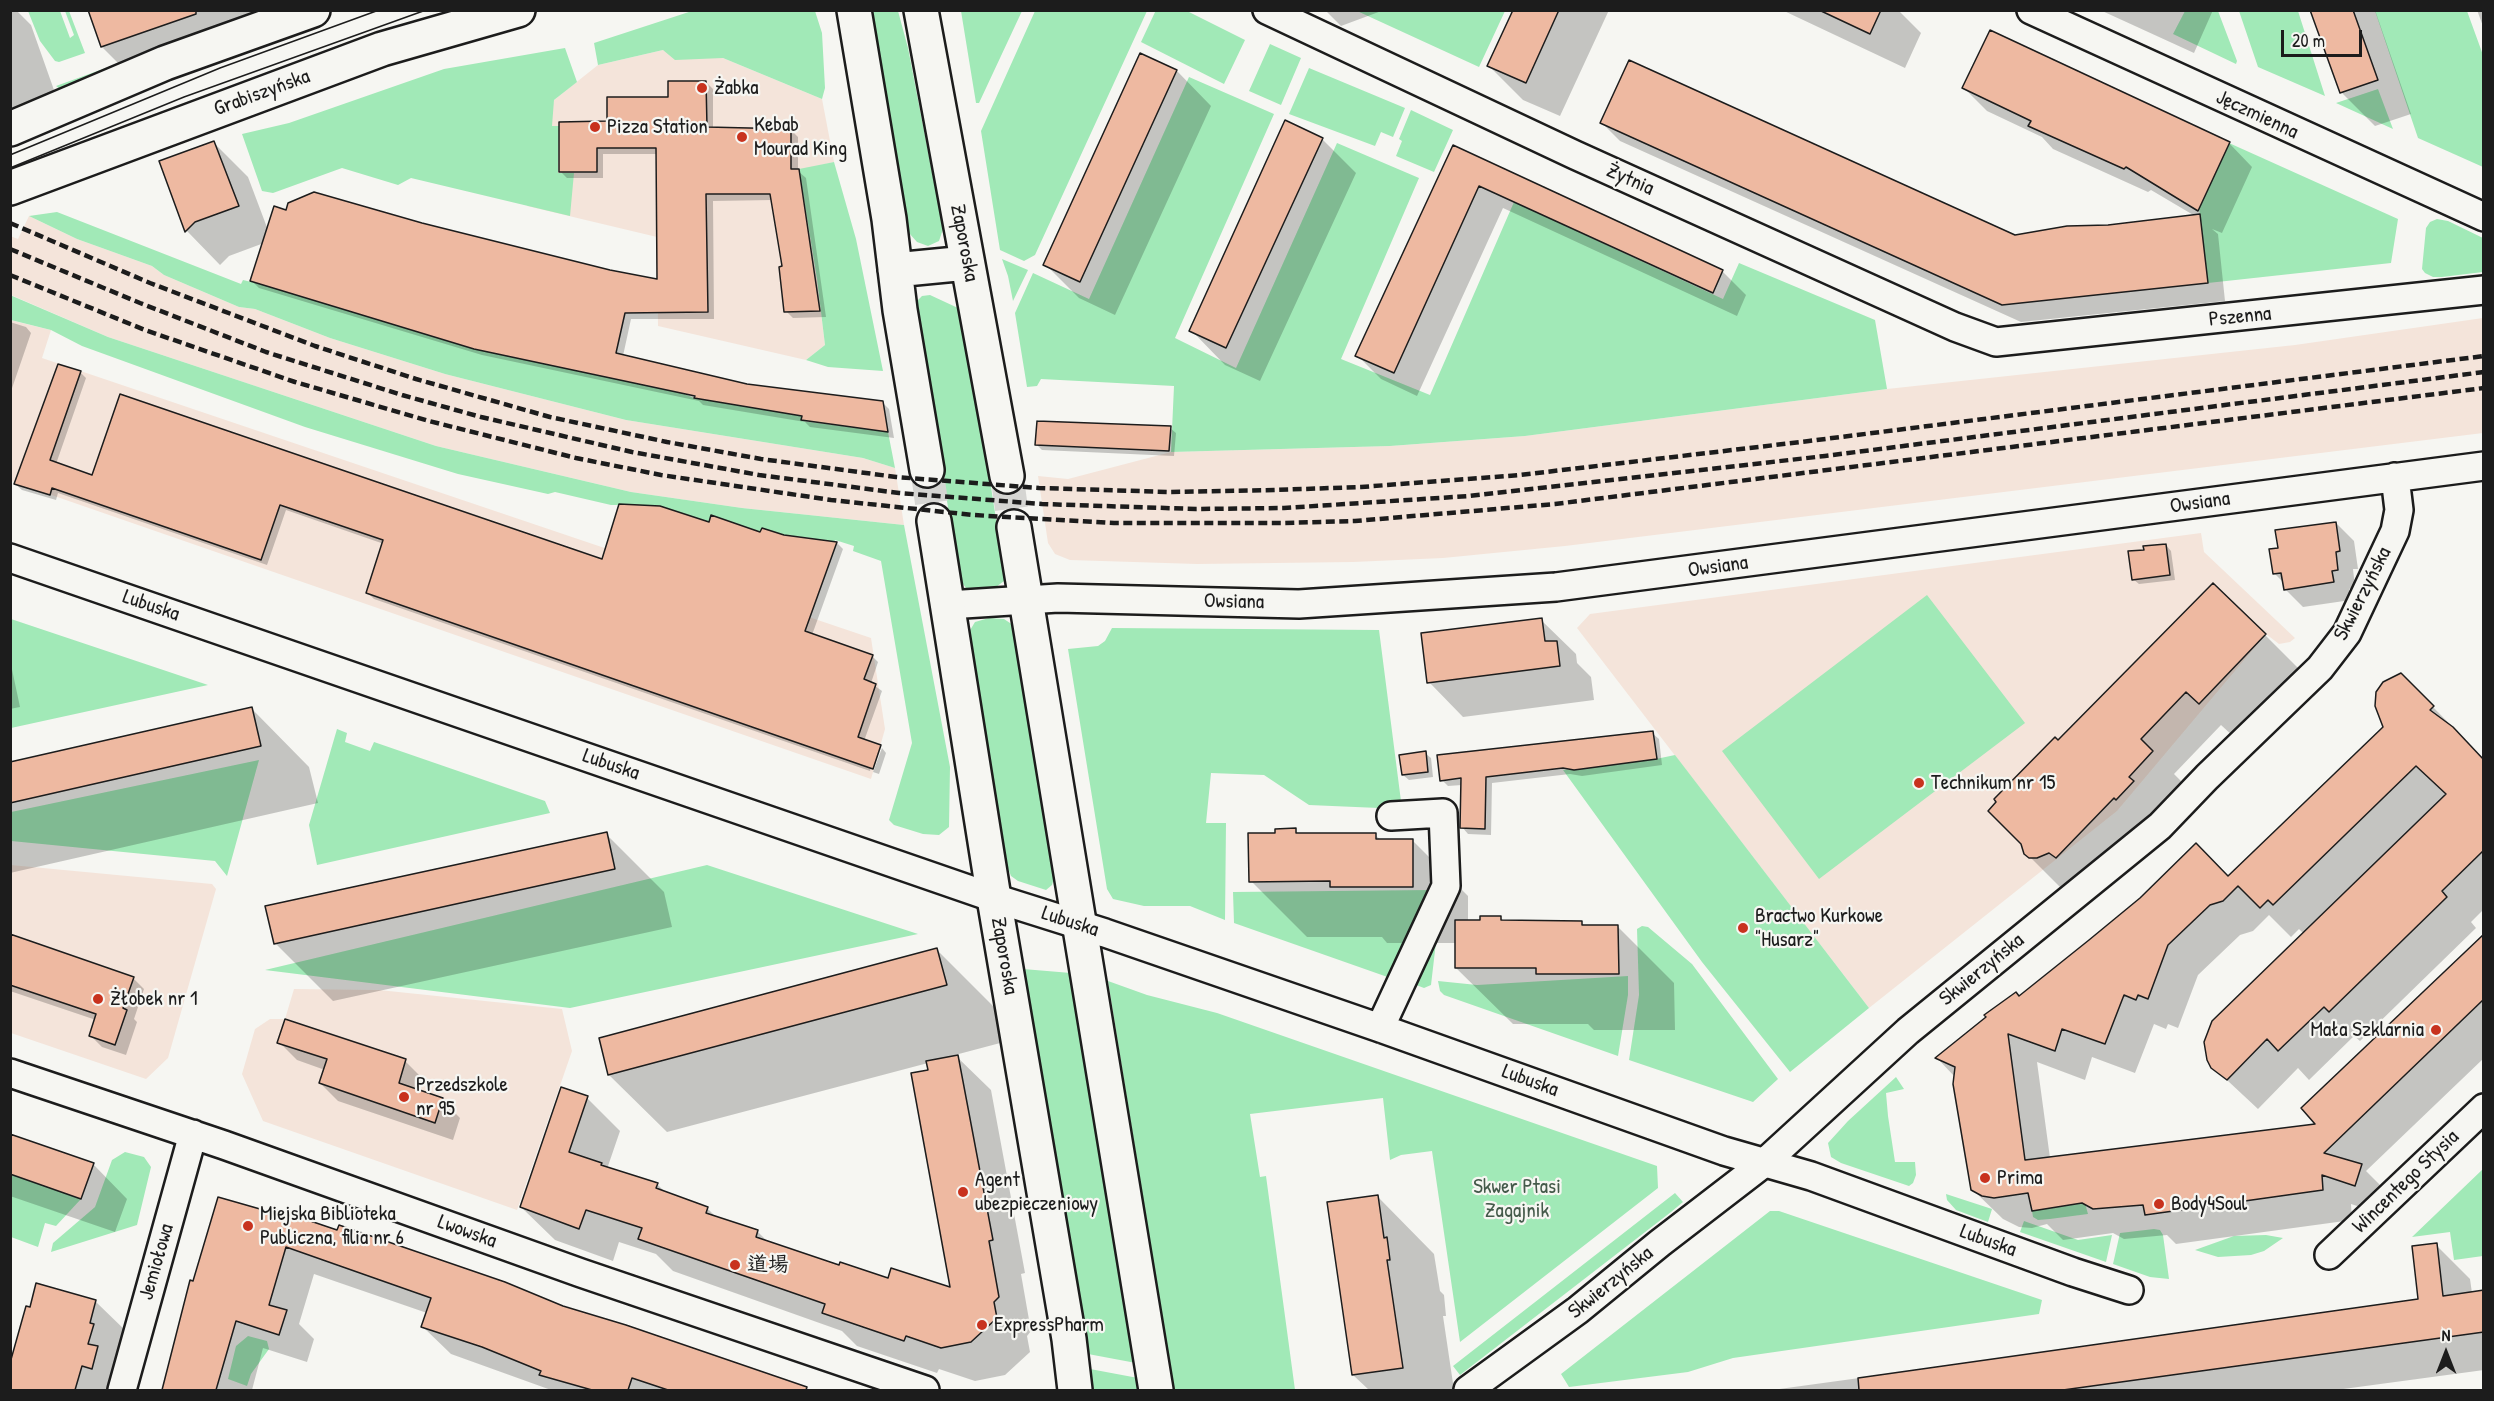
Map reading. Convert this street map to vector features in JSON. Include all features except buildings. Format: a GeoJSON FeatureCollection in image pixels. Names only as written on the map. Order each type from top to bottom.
{"type":"FeatureCollection","features":[{"type":"Feature","properties":{"kind":"main road"},"geometry":{"type":"LineString","coordinates":[[10,129],[165,63],[313,10]]}},
{"type":"Feature","properties":{"kind":"main road","name":"Grabiszyńska"},"geometry":{"type":"LineString","coordinates":[[10,188],[382,49],[518,10]]}},
{"type":"Feature","properties":{"kind":"main road"},"geometry":{"type":"LineString","coordinates":[[854,10],[927,470]]}},
{"type":"Feature","properties":{"kind":"main road","name":"Zaporoska"},"geometry":{"type":"LineString","coordinates":[[921,10],[947,140],[967,263],[1007,476]]}},
{"type":"Feature","properties":{"kind":"main road"},"geometry":{"type":"LineString","coordinates":[[895,270],[967,263]]}},
{"type":"Feature","properties":{"kind":"main road","name":"Zaporoska"},"geometry":{"type":"LineString","coordinates":[[934,520],[994,898],[1069,1339],[1075,1390]]}},
{"type":"Feature","properties":{"kind":"main road"},"geometry":{"type":"LineString","coordinates":[[1014,527],[1156,1390]]}},
{"type":"Feature","properties":{"kind":"street","name":"Żytnia"},"geometry":{"type":"LineString","coordinates":[[1267,10],[1575,155],[1955,327],[1996,342]]}},
{"type":"Feature","properties":{"kind":"street","name":"Jęczmienna"},"geometry":{"type":"LineString","coordinates":[[2031,10],[2484,217]]}},
{"type":"Feature","properties":{"kind":"street","name":"Pszenna"},"geometry":{"type":"LineString","coordinates":[[1996,342],[2484,290]]}},
{"type":"Feature","properties":{"kind":"street","name":"Owsiana"},"geometry":{"type":"LineString","coordinates":[[948,604],[1027,599],[1299,604],[1556,587],[2484,466]]}},
{"type":"Feature","properties":{"kind":"street","name":"Skwierzyńska"},"geometry":{"type":"LineString","coordinates":[[1468,1390],[1578,1310],[1764,1163],[1908,1031],[2160,826],[2207,777],[2320,668],[2347,633],[2395,531],[2399,510],[2395,477]]}},
{"type":"Feature","properties":{"kind":"street","name":"Lubuska"},"geometry":{"type":"LineString","coordinates":[[10,558],[994,898],[1079,924],[1380,1028],[1724,1151],[1811,1176],[2073,1272],[2129,1290]]}},
{"type":"Feature","properties":{"kind":"street"},"geometry":{"type":"LineString","coordinates":[[1380,1028],[1446,886],[1443,813],[1391,816]]}},
{"type":"Feature","properties":{"kind":"street","name":"Lwowska"},"geometry":{"type":"LineString","coordinates":[[10,1073],[194,1134],[592,1277],[925,1390]]}},
{"type":"Feature","properties":{"kind":"street","name":"Wincentego Stysia"},"geometry":{"type":"LineString","coordinates":[[2329,1255],[2484,1108]]}},
{"type":"Feature","properties":{"kind":"street","name":"Jemiołowa"},"geometry":{"type":"LineString","coordinates":[[122,1390],[194,1134]]}},
{"type":"Feature","properties":{"kind":"shaded area"},"geometry":{"type":"Polygon","coordinates":[[[663,50],[723,58],[822,99],[834,162],[799,170],[825,345],[806,360],[658,326],[657,237],[527,206],[554,100],[598,65],[663,50]]]}},
{"type":"Feature","properties":{"kind":"shaded area"},"geometry":{"type":"Polygon","coordinates":[[[29,216],[77,239],[152,266],[164,275],[239,307],[255,309],[330,338],[445,374],[626,420],[863,458],[895,468],[904,525],[742,508],[631,492],[436,446],[108,337],[11,295],[10,236],[18,239],[29,216]]]}},
{"type":"Feature","properties":{"kind":"shaded area"},"geometry":{"type":"Polygon","coordinates":[[[2483,318],[2483,433],[1565,546],[1443,558],[1353,562],[1197,564],[1070,560],[1055,554],[1048,543],[1038,476],[1068,479],[1171,452],[1390,446],[1525,436],[1887,389],[2295,345],[2483,318]]]}},
{"type":"Feature","properties":{"kind":"shaded area"},"geometry":{"type":"Polygon","coordinates":[[[10,320],[51,330],[42,358],[871,638],[885,729],[871,779],[11,481],[10,320]]]}},
{"type":"Feature","properties":{"kind":"shaded area","name":"Technikum nr 15"},"geometry":{"type":"Polygon","coordinates":[[[2201,533],[2204,552],[2295,638],[2290,642],[2279,644],[2266,634],[2117,811],[1869,1008],[1577,628],[1590,614],[2201,533]]]}},
{"type":"Feature","properties":{"kind":"shaded area","name":"Żłobek nr 1"},"geometry":{"type":"Polygon","coordinates":[[[11,865],[212,884],[216,889],[168,1058],[146,1079],[11,1033],[11,865]]]}},
{"type":"Feature","properties":{"kind":"shaded area","name":"Przedszkole nr 95"},"geometry":{"type":"Polygon","coordinates":[[[294,989],[379,990],[562,1009],[572,1051],[517,1210],[263,1121],[242,1074],[255,1029],[270,1019],[285,1019],[294,989]]]}},
{"type":"Feature","properties":{"kind":"green space"},"geometry":{"type":"Polygon","coordinates":[[[695,10],[815,11],[822,33],[825,88],[822,99],[723,58],[675,60],[663,50],[598,65],[594,43],[695,10]]]}},
{"type":"Feature","properties":{"kind":"green space"},"geometry":{"type":"Polygon","coordinates":[[[1156,10],[1187,11],[1245,40],[1224,84],[1141,42],[1156,10]]]}},
{"type":"Feature","properties":{"kind":"green space"},"geometry":{"type":"Polygon","coordinates":[[[28,11],[60,11],[70,38],[74,35],[65,11],[69,11],[85,53],[59,62],[55,61],[40,41],[28,11]]]}},
{"type":"Feature","properties":{"kind":"green space"},"geometry":{"type":"Polygon","coordinates":[[[872,11],[898,11],[908,48],[943,229],[939,241],[928,246],[917,242],[909,233],[872,11]]]}},
{"type":"Feature","properties":{"kind":"green space"},"geometry":{"type":"Polygon","coordinates":[[[961,11],[1022,11],[979,103],[976,103],[961,11]]]}},
{"type":"Feature","properties":{"kind":"green space"},"geometry":{"type":"Polygon","coordinates":[[[1035,11],[1147,11],[1035,255],[1024,261],[1000,250],[981,131],[1035,11]]]}},
{"type":"Feature","properties":{"kind":"green space"},"geometry":{"type":"Polygon","coordinates":[[[1357,11],[1505,11],[1479,67],[1357,11]]]}},
{"type":"Feature","properties":{"kind":"green space"},"geometry":{"type":"Polygon","coordinates":[[[2185,11],[2218,11],[2237,61],[2236,64],[2173,34],[2185,11]]]}},
{"type":"Feature","properties":{"kind":"green space"},"geometry":{"type":"Polygon","coordinates":[[[2239,11],[2298,11],[2325,96],[2258,67],[2239,11]]]}},
{"type":"Feature","properties":{"kind":"green space"},"geometry":{"type":"Polygon","coordinates":[[[2375,11],[2467,11],[2483,55],[2483,167],[2418,138],[2375,11]]]}},
{"type":"Feature","properties":{"kind":"green space"},"geometry":{"type":"Polygon","coordinates":[[[1270,44],[1301,58],[1281,105],[1249,91],[1270,44]]]}},
{"type":"Feature","properties":{"kind":"green space"},"geometry":{"type":"Polygon","coordinates":[[[565,48],[577,82],[554,100],[552,126],[559,126],[558,173],[574,173],[570,216],[411,178],[398,185],[342,168],[273,193],[262,191],[242,134],[289,123],[444,69],[565,48]]]}},
{"type":"Feature","properties":{"kind":"green space"},"geometry":{"type":"Polygon","coordinates":[[[147,53],[64,92],[56,86],[114,65],[147,53]]]}},
{"type":"Feature","properties":{"kind":"green space"},"geometry":{"type":"Polygon","coordinates":[[[1309,68],[1405,108],[1393,137],[1381,132],[1375,146],[1289,114],[1309,68]]]}},
{"type":"Feature","properties":{"kind":"green space"},"geometry":{"type":"Polygon","coordinates":[[[1189,77],[1274,114],[1175,338],[1236,368],[1337,143],[1419,178],[1341,359],[1430,395],[1514,202],[1723,299],[1739,263],[1875,320],[1887,389],[1525,436],[1390,446],[1171,452],[1174,386],[1041,379],[1037,386],[1027,387],[1015,313],[1033,273],[1089,299],[1189,77]]]}},
{"type":"Feature","properties":{"kind":"green space"},"geometry":{"type":"Polygon","coordinates":[[[2378,89],[2393,129],[2336,103],[2378,89]]]}},
{"type":"Feature","properties":{"kind":"green space"},"geometry":{"type":"Polygon","coordinates":[[[1411,110],[1453,130],[1434,172],[1396,156],[1402,141],[1399,139],[1411,110]]]}},
{"type":"Feature","properties":{"kind":"green space"},"geometry":{"type":"Polygon","coordinates":[[[2229,143],[2398,219],[2391,263],[2208,283],[2199,208],[2229,143]]]}},
{"type":"Feature","properties":{"kind":"green space"},"geometry":{"type":"Polygon","coordinates":[[[834,162],[856,239],[883,371],[828,367],[806,360],[825,345],[799,169],[834,162]]]}},
{"type":"Feature","properties":{"kind":"green space"},"geometry":{"type":"Polygon","coordinates":[[[57,212],[241,284],[243,280],[268,286],[467,347],[682,393],[694,398],[802,416],[802,421],[888,432],[895,468],[863,458],[626,420],[445,374],[330,338],[255,309],[239,307],[164,275],[152,266],[77,239],[29,216],[57,212]]]}},
{"type":"Feature","properties":{"kind":"green space"},"geometry":{"type":"Polygon","coordinates":[[[2437,219],[2448,221],[2483,238],[2483,272],[2442,277],[2433,277],[2425,273],[2422,269],[2426,228],[2430,222],[2437,219]]]}},
{"type":"Feature","properties":{"kind":"green space"},"geometry":{"type":"Polygon","coordinates":[[[1002,259],[1028,270],[1013,301],[1008,276],[1002,259]]]}},
{"type":"Feature","properties":{"kind":"green space"},"geometry":{"type":"Polygon","coordinates":[[[10,295],[108,337],[436,446],[631,492],[742,508],[904,525],[950,767],[949,827],[939,835],[923,834],[894,825],[889,820],[912,743],[881,561],[853,551],[854,546],[835,540],[832,546],[811,538],[784,535],[762,528],[760,532],[711,516],[709,522],[631,505],[611,505],[555,492],[548,494],[458,474],[305,427],[82,346],[51,330],[11,320],[10,295]]]}},
{"type":"Feature","properties":{"kind":"green space"},"geometry":{"type":"Polygon","coordinates":[[[930,295],[958,308],[964,315],[1004,570],[1004,581],[996,587],[971,590],[966,588],[960,580],[915,307],[915,303],[922,296],[930,295]]]}},
{"type":"Feature","properties":{"kind":"green space"},"geometry":{"type":"Polygon","coordinates":[[[1927,595],[2025,723],[1819,879],[1722,751],[1927,595]]]}},
{"type":"Feature","properties":{"kind":"green space"},"geometry":{"type":"Polygon","coordinates":[[[989,618],[1004,619],[1013,625],[1055,874],[1052,885],[1046,890],[1018,881],[1011,876],[1008,868],[969,632],[975,622],[989,618]]]}},
{"type":"Feature","properties":{"kind":"green space"},"geometry":{"type":"Polygon","coordinates":[[[11,619],[208,685],[11,728],[11,619]]]}},
{"type":"Feature","properties":{"kind":"green space"},"geometry":{"type":"Polygon","coordinates":[[[1112,628],[1379,630],[1402,809],[1309,805],[1264,775],[1211,773],[1206,823],[1226,823],[1225,920],[1190,906],[1144,906],[1113,899],[1107,889],[1068,649],[1098,646],[1105,641],[1112,628]]]}},
{"type":"Feature","properties":{"kind":"green space"},"geometry":{"type":"Polygon","coordinates":[[[337,729],[347,733],[345,742],[370,751],[374,742],[545,801],[550,813],[317,865],[309,825],[337,729]]]}},
{"type":"Feature","properties":{"kind":"green space","name":"Bractwo Kurkowe \"Husarz\""},"geometry":{"type":"Polygon","coordinates":[[[1675,755],[1869,1008],[1790,1072],[1702,962],[1563,770],[1675,755]]]}},
{"type":"Feature","properties":{"kind":"green space"},"geometry":{"type":"Polygon","coordinates":[[[259,760],[227,876],[215,861],[11,841],[11,812],[259,760]]]}},
{"type":"Feature","properties":{"kind":"green space"},"geometry":{"type":"Polygon","coordinates":[[[707,865],[918,934],[570,1008],[265,970],[707,865]]]}},
{"type":"Feature","properties":{"kind":"green space"},"geometry":{"type":"Polygon","coordinates":[[[1430,890],[1396,980],[1234,923],[1233,892],[1430,890]]]}},
{"type":"Feature","properties":{"kind":"green space"},"geometry":{"type":"Polygon","coordinates":[[[1438,925],[1431,985],[1424,988],[1411,983],[1438,925]]]}},
{"type":"Feature","properties":{"kind":"green space"},"geometry":{"type":"Polygon","coordinates":[[[1642,926],[1648,927],[1692,964],[1778,1079],[1753,1102],[1629,1060],[1639,995],[1637,929],[1642,926]]]}},
{"type":"Feature","properties":{"kind":"green space"},"geometry":{"type":"Polygon","coordinates":[[[1023,969],[1071,973],[1136,1363],[1088,1354],[1023,969]]]}},
{"type":"Feature","properties":{"kind":"green space"},"geometry":{"type":"Polygon","coordinates":[[[1628,976],[1628,995],[1618,1056],[1444,995],[1440,991],[1438,981],[1477,985],[1628,976]]]}},
{"type":"Feature","properties":{"kind":"green space","name":"Skwer Ptasi Zagajnik"},"geometry":{"type":"Polygon","coordinates":[[[1108,981],[1147,995],[1217,1013],[1657,1166],[1658,1188],[1460,1342],[1432,1151],[1401,1155],[1390,1160],[1383,1098],[1250,1114],[1260,1177],[1266,1176],[1295,1390],[1174,1390],[1108,981]]]}},
{"type":"Feature","properties":{"kind":"green space"},"geometry":{"type":"Polygon","coordinates":[[[1896,1077],[1904,1089],[1886,1093],[1888,1116],[1895,1162],[1915,1162],[1916,1175],[1909,1186],[1841,1163],[1831,1157],[1828,1143],[1848,1121],[1896,1077]]]}},
{"type":"Feature","properties":{"kind":"green space"},"geometry":{"type":"Polygon","coordinates":[[[125,1152],[144,1157],[151,1167],[137,1225],[51,1252],[53,1243],[95,1207],[112,1160],[125,1152]]]}},
{"type":"Feature","properties":{"kind":"green space"},"geometry":{"type":"Polygon","coordinates":[[[2483,1169],[2483,1256],[2454,1260],[2450,1232],[2412,1237],[2483,1169]]]}},
{"type":"Feature","properties":{"kind":"green space"},"geometry":{"type":"Polygon","coordinates":[[[11,1174],[81,1199],[56,1226],[45,1223],[38,1247],[11,1237],[11,1174]]]}},
{"type":"Feature","properties":{"kind":"green space"},"geometry":{"type":"Polygon","coordinates":[[[1675,1193],[1683,1202],[1460,1375],[1453,1366],[1675,1193]]]}},
{"type":"Feature","properties":{"kind":"green space"},"geometry":{"type":"Polygon","coordinates":[[[1946,1194],[1992,1209],[1988,1222],[1956,1210],[1947,1200],[1946,1194]]]}},
{"type":"Feature","properties":{"kind":"green space"},"geometry":{"type":"Polygon","coordinates":[[[2085,1203],[2088,1214],[2038,1220],[2033,1217],[2032,1211],[2085,1203]]]}},
{"type":"Feature","properties":{"kind":"green space"},"geometry":{"type":"Polygon","coordinates":[[[1770,1211],[1779,1211],[2042,1300],[2039,1314],[1733,1358],[1688,1372],[1569,1387],[1561,1374],[1770,1211]]]}},
{"type":"Feature","properties":{"kind":"green space"},"geometry":{"type":"Polygon","coordinates":[[[2024,1221],[2078,1240],[2112,1235],[2106,1262],[2020,1232],[2024,1221]]]}},
{"type":"Feature","properties":{"kind":"green space"},"geometry":{"type":"Polygon","coordinates":[[[2160,1230],[2163,1235],[2169,1279],[2150,1277],[2113,1264],[2120,1233],[2160,1230]]]}},
{"type":"Feature","properties":{"kind":"green space"},"geometry":{"type":"Polygon","coordinates":[[[2266,1235],[2283,1238],[2264,1251],[2251,1255],[2218,1257],[2195,1250],[2234,1236],[2266,1235]]]}},
{"type":"Feature","properties":{"kind":"green space"},"geometry":{"type":"Polygon","coordinates":[[[248,1336],[267,1341],[269,1349],[251,1374],[247,1386],[228,1379],[236,1346],[248,1336]]]}},
{"type":"Feature","properties":{"kind":"green space"},"geometry":{"type":"Polygon","coordinates":[[[1090,1369],[1138,1378],[1140,1390],[1094,1390],[1090,1369]]]}},
{"type":"Feature","properties":{"kind":"tunnel"},"geometry":{"type":"LineString","coordinates":[[927,470],[934,521]]}},
{"type":"Feature","properties":{"kind":"tunnel"},"geometry":{"type":"LineString","coordinates":[[1007,476],[1014,527]]}},
{"type":"Feature","properties":{"kind":"tram line"},"geometry":{"type":"LineString","coordinates":[[10,155],[220,68],[379,10]]}},
{"type":"Feature","properties":{"kind":"tram line"},"geometry":{"type":"LineString","coordinates":[[10,168],[184,97],[426,10]]}},
{"type":"Feature","properties":{"kind":"railway"},"geometry":{"type":"LineString","coordinates":[[10,223],[150,283],[315,346],[416,379],[550,417],[761,459],[896,477],[1039,488],[1169,492],[1274,490],[1361,487],[1520,475],[2484,356]]}},
{"type":"Feature","properties":{"kind":"railway"},"geometry":{"type":"LineString","coordinates":[[10,249],[266,352],[402,395],[481,417],[632,452],[759,475],[899,493],[1042,504],[1196,509],[1284,508],[1469,496],[1825,456],[2484,372]]}},
{"type":"Feature","properties":{"kind":"railway"},"geometry":{"type":"LineString","coordinates":[[10,275],[145,330],[295,382],[429,421],[576,458],[661,475],[831,500],[973,515],[1114,523],[1355,521],[1555,504],[2484,388]]}},
{"type":"Feature","properties":{"kind":"place","name":"Żabka"},"geometry":{"type":"Point","coordinates":[702,88]}},
{"type":"Feature","properties":{"kind":"place","name":"Pizza Station"},"geometry":{"type":"Point","coordinates":[595,127]}},
{"type":"Feature","properties":{"kind":"place","name":"Kebab Mourad King"},"geometry":{"type":"Point","coordinates":[742,137]}},
{"type":"Feature","properties":{"kind":"place","name":"Technikum nr 15"},"geometry":{"type":"Point","coordinates":[1919,783]}},
{"type":"Feature","properties":{"kind":"place","name":"Bractwo Kurkowe \"Husarz\""},"geometry":{"type":"Point","coordinates":[1743,928]}},
{"type":"Feature","properties":{"kind":"place","name":"Żłobek nr 1"},"geometry":{"type":"Point","coordinates":[98,999]}},
{"type":"Feature","properties":{"kind":"place","name":"Mała Szklarnia"},"geometry":{"type":"Point","coordinates":[2436,1030]}},
{"type":"Feature","properties":{"kind":"place","name":"Przedszkole nr 95"},"geometry":{"type":"Point","coordinates":[404,1097]}},
{"type":"Feature","properties":{"kind":"place","name":"Prima"},"geometry":{"type":"Point","coordinates":[1985,1178]}},
{"type":"Feature","properties":{"kind":"place","name":"Agent ubezpieczeniowy"},"geometry":{"type":"Point","coordinates":[963,1192]}},
{"type":"Feature","properties":{"kind":"place","name":"Body4Soul"},"geometry":{"type":"Point","coordinates":[2159,1204]}},
{"type":"Feature","properties":{"kind":"place","name":"Miejska Biblioteka Publiczna, filia nr 6"},"geometry":{"type":"Point","coordinates":[248,1226]}},
{"type":"Feature","properties":{"kind":"place","name":"道場"},"geometry":{"type":"Point","coordinates":[735,1265]}},
{"type":"Feature","properties":{"kind":"place","name":"ExpressPharm"},"geometry":{"type":"Point","coordinates":[982,1325]}}]}
